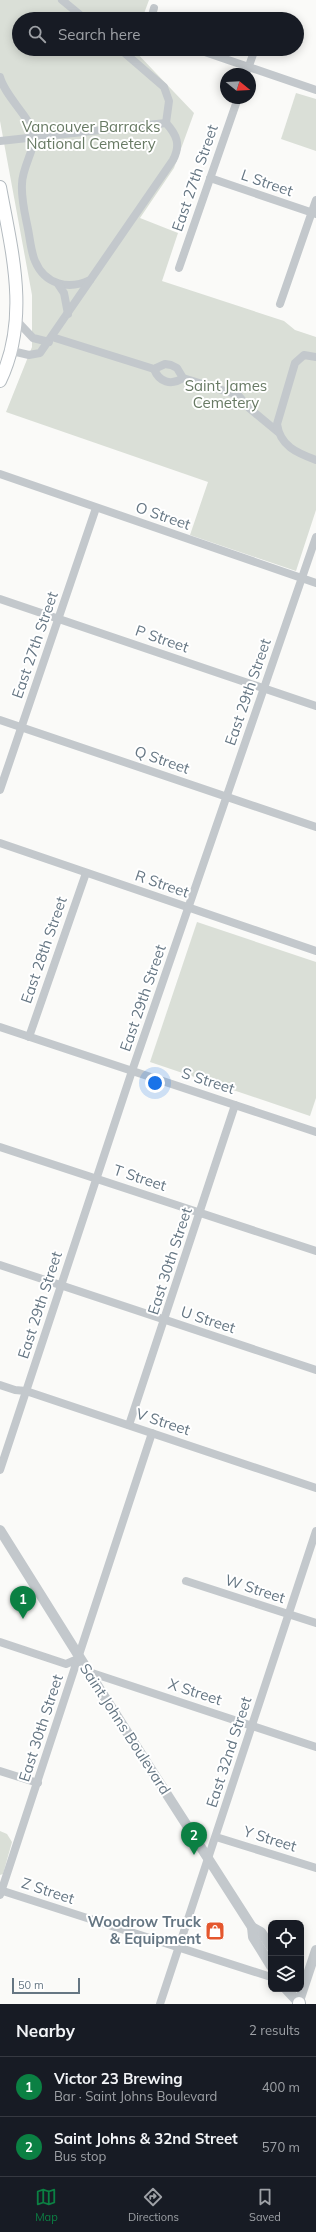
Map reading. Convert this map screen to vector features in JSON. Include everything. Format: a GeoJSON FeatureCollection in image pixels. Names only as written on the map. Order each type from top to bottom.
{"type":"FeatureCollection","features":[{"type":"Feature","properties":{"kind":"main road"},"geometry":{"type":"LineString","coordinates":[[0,187],[15,270],[17,321],[12,351],[0,380]]}},
{"type":"Feature","properties":{"kind":"street"},"geometry":{"type":"LineString","coordinates":[[62,0],[77,12]]}},
{"type":"Feature","properties":{"kind":"street"},"geometry":{"type":"LineString","coordinates":[[153,12],[154,8]]}},
{"type":"Feature","properties":{"kind":"street"},"geometry":{"type":"LineString","coordinates":[[12,351],[26,355],[37,354],[50,339],[177,153],[177,137],[166,123],[169,101],[164,87],[128,56]]}},
{"type":"Feature","properties":{"kind":"street"},"geometry":{"type":"LineString","coordinates":[[213,56],[242,68]]}},
{"type":"Feature","properties":{"kind":"street"},"geometry":{"type":"LineString","coordinates":[[248,68],[252,56]]}},
{"type":"Feature","properties":{"kind":"street"},"geometry":{"type":"LineString","coordinates":[[256,73],[316,90]]}},
{"type":"Feature","properties":{"kind":"street"},"geometry":{"type":"LineString","coordinates":[[0,77],[4,89],[29,124],[34,137],[24,167],[22,199],[34,260],[44,275],[58,284],[69,286],[81,284],[91,280]]}},
{"type":"Feature","properties":{"kind":"street","name":"East 27th Street"},"geometry":{"type":"LineString","coordinates":[[179,268],[236,104]]}},
{"type":"Feature","properties":{"kind":"street"},"geometry":{"type":"LineString","coordinates":[[0,141],[166,123]]}},
{"type":"Feature","properties":{"kind":"street","name":"L Street"},"geometry":{"type":"LineString","coordinates":[[210,178],[314,214]]}},
{"type":"Feature","properties":{"kind":"street"},"geometry":{"type":"LineString","coordinates":[[280,304],[314,214],[316,200]]}},
{"type":"Feature","properties":{"kind":"street"},"geometry":{"type":"LineString","coordinates":[[58,284],[68,303],[68,314]]}},
{"type":"Feature","properties":{"kind":"street"},"geometry":{"type":"LineString","coordinates":[[17,321],[34,338],[50,339],[154,369],[165,364],[171,365],[181,372],[183,378]]}},
{"type":"Feature","properties":{"kind":"street"},"geometry":{"type":"LineString","coordinates":[[278,432],[278,416],[295,364],[304,355],[316,357]]}},
{"type":"Feature","properties":{"kind":"street"},"geometry":{"type":"LineString","coordinates":[[154,369],[159,378],[168,383],[179,381],[183,378],[238,395],[249,408],[278,432],[288,446],[300,454],[316,460]]}},
{"type":"Feature","properties":{"kind":"street","name":"O Street"},"geometry":{"type":"LineString","coordinates":[[0,474],[316,583]]}},
{"type":"Feature","properties":{"kind":"street","name":"East 27th Street"},"geometry":{"type":"LineString","coordinates":[[0,790],[96,508]]}},
{"type":"Feature","properties":{"kind":"street","name":"East 29th Street"},"geometry":{"type":"LineString","coordinates":[[0,1470],[132,1071],[316,537]]}},
{"type":"Feature","properties":{"kind":"street","name":"P Street"},"geometry":{"type":"LineString","coordinates":[[0,599],[316,706]]}},
{"type":"Feature","properties":{"kind":"street","name":"Q Street"},"geometry":{"type":"LineString","coordinates":[[0,720],[316,827]]}},
{"type":"Feature","properties":{"kind":"street","name":"R Street"},"geometry":{"type":"LineString","coordinates":[[0,844],[316,950]]}},
{"type":"Feature","properties":{"kind":"street","name":"East 28th Street"},"geometry":{"type":"LineString","coordinates":[[28,1037],[86,873]]}},
{"type":"Feature","properties":{"kind":"street","name":"S Street"},"geometry":{"type":"LineString","coordinates":[[0,1027],[316,1132]]}},
{"type":"Feature","properties":{"kind":"street","name":"East 30th Street"},"geometry":{"type":"LineString","coordinates":[[129,1425],[235,1105]]}},
{"type":"Feature","properties":{"kind":"street","name":"T Street"},"geometry":{"type":"LineString","coordinates":[[0,1146],[316,1251]]}},
{"type":"Feature","properties":{"kind":"street","name":"U Street"},"geometry":{"type":"LineString","coordinates":[[0,1265],[316,1370]]}},
{"type":"Feature","properties":{"kind":"street","name":"V Street"},"geometry":{"type":"LineString","coordinates":[[0,1385],[15,1390],[26,1391],[316,1488]]}},
{"type":"Feature","properties":{"kind":"street","name":"East 30th Street"},"geometry":{"type":"LineString","coordinates":[[0,1892],[80,1658],[152,1433]]}},
{"type":"Feature","properties":{"kind":"street","name":"Saint Johns Boulevard"},"geometry":{"type":"LineString","coordinates":[[0,1530],[80,1658],[252,1926],[261,1932],[268,1942]]}},
{"type":"Feature","properties":{"kind":"street","name":"East 32nd Street"},"geometry":{"type":"LineString","coordinates":[[160,2004],[253,1726],[316,1531]]}},
{"type":"Feature","properties":{"kind":"street","name":"W Street"},"geometry":{"type":"LineString","coordinates":[[186,1581],[316,1623]]}},
{"type":"Feature","properties":{"kind":"street"},"geometry":{"type":"LineString","coordinates":[[0,1642],[66,1664],[80,1658]]}},
{"type":"Feature","properties":{"kind":"street","name":"X Street"},"geometry":{"type":"LineString","coordinates":[[89,1672],[316,1747]]}},
{"type":"Feature","properties":{"kind":"street"},"geometry":{"type":"LineString","coordinates":[[0,1771],[38,1783]]}},
{"type":"Feature","properties":{"kind":"street","name":"Y Street"},"geometry":{"type":"LineString","coordinates":[[216,1837],[316,1868]]}},
{"type":"Feature","properties":{"kind":"street","name":"Z Street"},"geometry":{"type":"LineString","coordinates":[[0,1892],[180,1947],[268,1976]]}},
{"type":"Feature","properties":{"kind":"street","name":"Saint Johns Boulevard"},"geometry":{"type":"LineString","coordinates":[[252,1926],[253,1937],[268,1961]]}},
{"type":"Feature","properties":{"kind":"street"},"geometry":{"type":"LineString","coordinates":[[299,2004],[316,1950]]}},
{"type":"Feature","properties":{"kind":"street"},"geometry":{"type":"LineString","coordinates":[[289,1992],[299,2004]]}},
{"type":"Feature","properties":{"kind":"street"},"geometry":{"type":"LineString","coordinates":[[297,1992],[299,2004]]}},
{"type":"Feature","properties":{"kind":"green space"},"geometry":{"type":"Polygon","coordinates":[[[0,0],[149,0],[145,12],[12,12],[12,56],[140,56],[194,113],[174,168],[140,218],[178,233],[162,281],[284,321],[295,330],[316,337],[316,510],[296,571],[190,535],[208,482],[6,412],[32,347],[32,295],[0,121],[0,0]]]}},
{"type":"Feature","properties":{"kind":"green space"},"geometry":{"type":"Polygon","coordinates":[[[296,93],[316,99],[316,151],[281,139],[296,93]]]}},
{"type":"Feature","properties":{"kind":"green space"},"geometry":{"type":"Polygon","coordinates":[[[197,922],[316,962],[316,1098],[310,1116],[150,1062],[197,922]]]}},
{"type":"Feature","properties":{"kind":"green space"},"geometry":{"type":"Polygon","coordinates":[[[0,1831],[7,1834],[12,1842],[3,1874],[0,1875],[0,1831]]]}},
{"type":"Feature","properties":{"kind":"place","name":"Victor 23 Brewing"},"geometry":{"type":"Point","coordinates":[23,1619]}},
{"type":"Feature","properties":{"kind":"place","name":"Saint Johns & 32nd Street"},"geometry":{"type":"Point","coordinates":[194,1855]}},
{"type":"Feature","properties":{"kind":"place","name":"Woodrow Truck & Equipment"},"geometry":{"type":"Point","coordinates":[215,1931]}},
{"type":"Feature","properties":{"kind":"park label","name":"Vancouver Barracks National Cemetery"},"geometry":{"type":"Point","coordinates":[91,136]}},
{"type":"Feature","properties":{"kind":"park label","name":"Saint James Cemetery"},"geometry":{"type":"Point","coordinates":[226,394]}}]}
